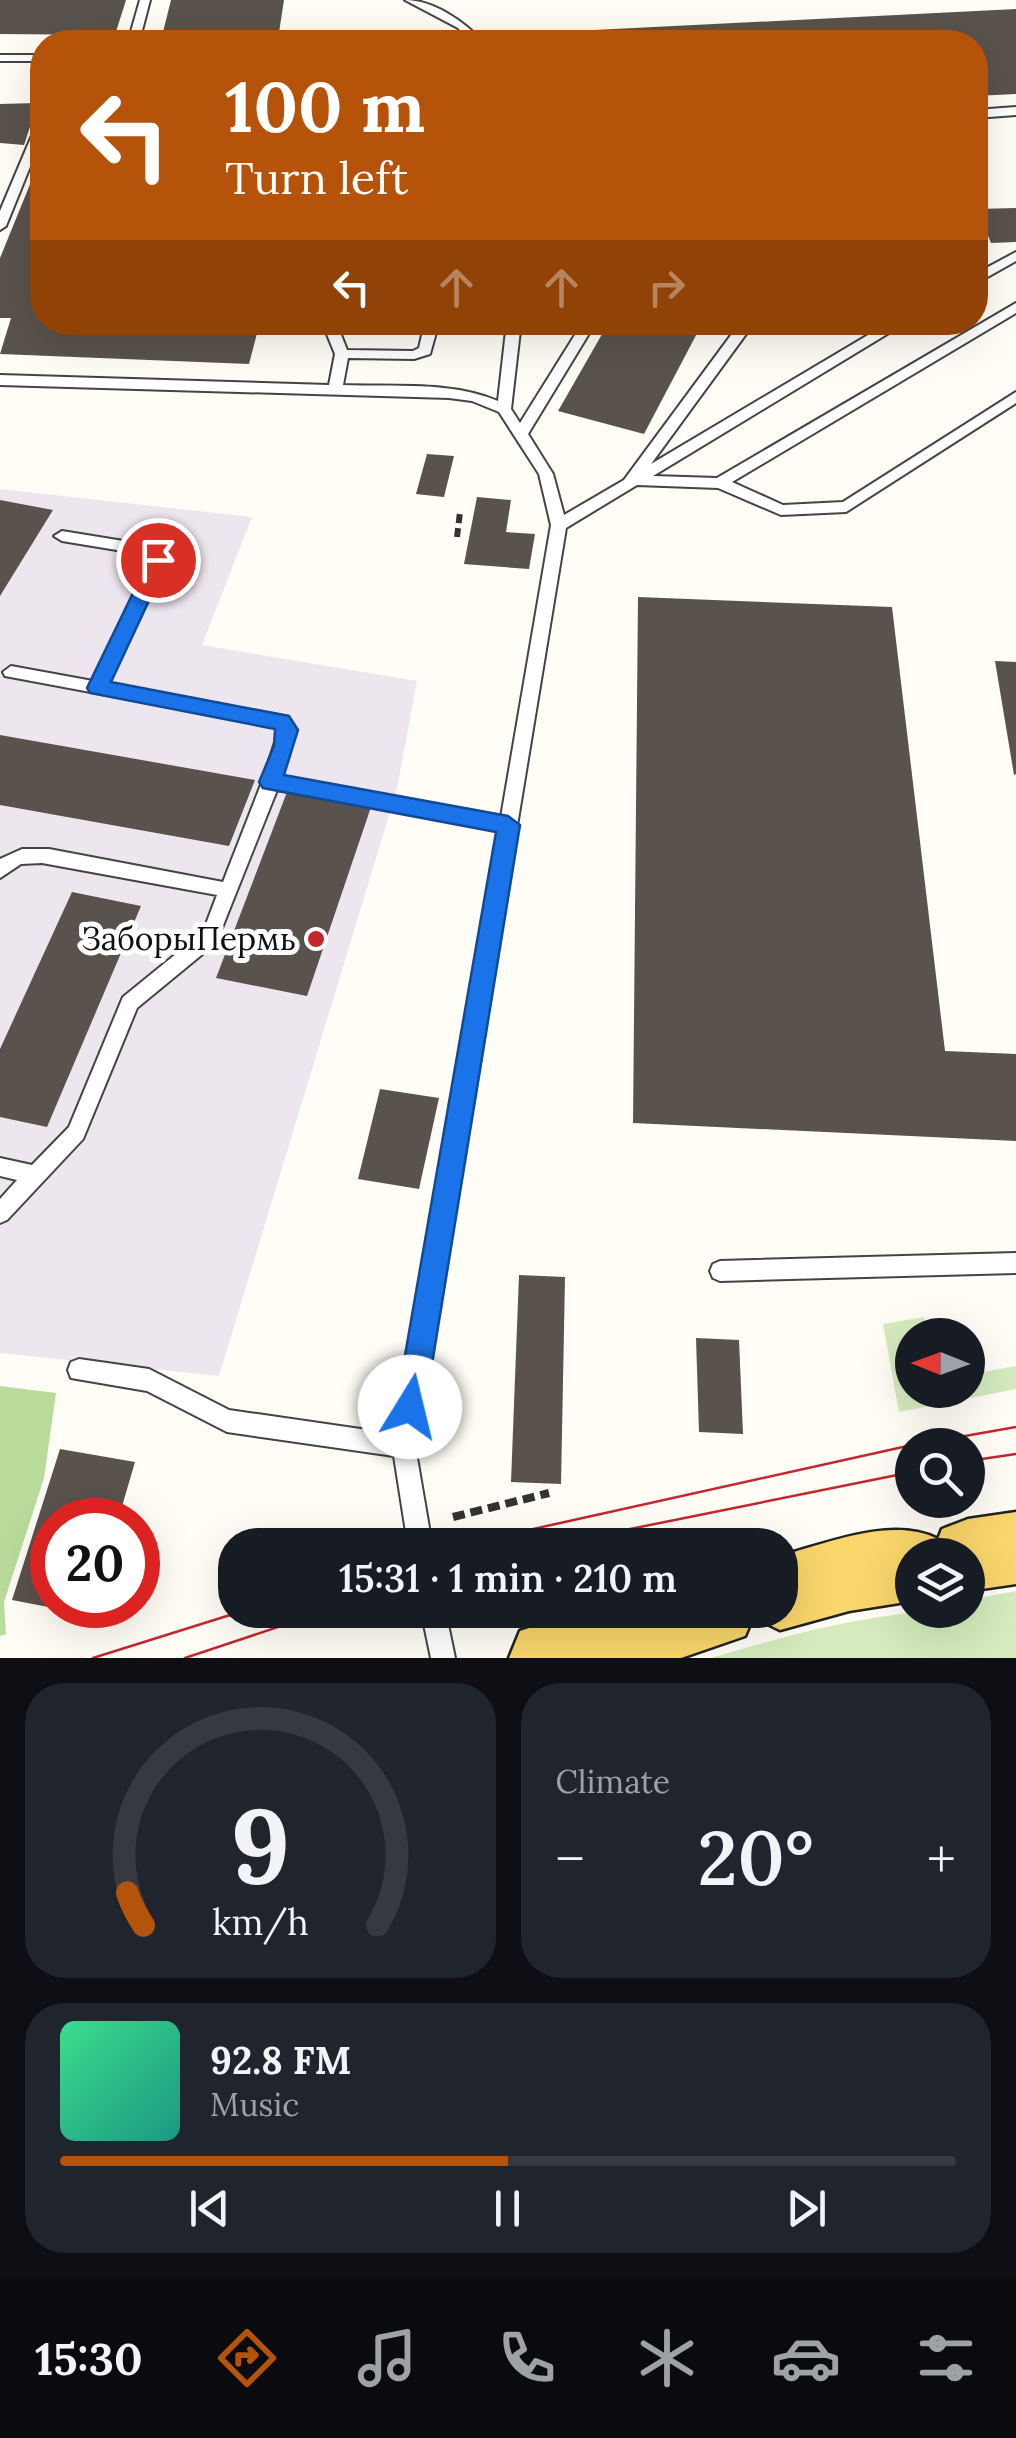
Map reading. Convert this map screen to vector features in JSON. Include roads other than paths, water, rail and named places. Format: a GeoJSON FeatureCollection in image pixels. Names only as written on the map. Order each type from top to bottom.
{"type":"FeatureCollection","features":[{"type":"Feature","properties":{"kind":"main road"},"geometry":{"type":"LineString","coordinates":[[985,1553],[1016,1548]]}},
{"type":"Feature","properties":{"kind":"main road"},"geometry":{"type":"LineString","coordinates":[[798,1588],[895,1567]]}},
{"type":"Feature","properties":{"kind":"main road"},"geometry":{"type":"LineString","coordinates":[[546,1658],[654,1628]]}},
{"type":"Feature","properties":{"kind":"lane"},"geometry":{"type":"LineString","coordinates":[[136,30],[145,0]]}},
{"type":"Feature","properties":{"kind":"lane"},"geometry":{"type":"LineString","coordinates":[[410,0],[466,30]]}},
{"type":"Feature","properties":{"kind":"lane"},"geometry":{"type":"LineString","coordinates":[[0,58],[30,58]]}},
{"type":"Feature","properties":{"kind":"lane"},"geometry":{"type":"LineString","coordinates":[[988,113],[1016,112]]}},
{"type":"Feature","properties":{"kind":"lane"},"geometry":{"type":"LineString","coordinates":[[0,226],[30,153]]}},
{"type":"Feature","properties":{"kind":"lane"},"geometry":{"type":"LineString","coordinates":[[988,272],[1016,256]]}},
{"type":"Feature","properties":{"kind":"lane"},"geometry":{"type":"LineString","coordinates":[[988,324],[1016,307]]}},
{"type":"Feature","properties":{"kind":"lane"},"geometry":{"type":"LineString","coordinates":[[335,335],[342,354],[335,389]]}},
{"type":"Feature","properties":{"kind":"lane"},"geometry":{"type":"LineString","coordinates":[[342,354],[414,355],[424,350],[428,335]]}},
{"type":"Feature","properties":{"kind":"lane"},"geometry":{"type":"LineString","coordinates":[[504,409],[513,335]]}},
{"type":"Feature","properties":{"kind":"lane"},"geometry":{"type":"LineString","coordinates":[[522,432],[582,335]]}},
{"type":"Feature","properties":{"kind":"lane"},"geometry":{"type":"LineString","coordinates":[[631,480],[738,335]]}},
{"type":"Feature","properties":{"kind":"lane"},"geometry":{"type":"LineString","coordinates":[[559,525],[879,335]]}},
{"type":"Feature","properties":{"kind":"lane"},"geometry":{"type":"LineString","coordinates":[[720,483],[969,335]]}},
{"type":"Feature","properties":{"kind":"lane"},"geometry":{"type":"LineString","coordinates":[[0,380],[449,393],[475,397],[504,409],[546,474],[559,525],[404,1446],[417,1528]]}},
{"type":"Feature","properties":{"kind":"lane"},"geometry":{"type":"LineString","coordinates":[[631,480],[720,483],[780,510],[846,507],[1016,397]]}},
{"type":"Feature","properties":{"kind":"lane"},"geometry":{"type":"LineString","coordinates":[[62,536],[154,552],[158,560],[98,688]]}},
{"type":"Feature","properties":{"kind":"lane"},"geometry":{"type":"LineString","coordinates":[[0,1213],[76,1133],[130,1003],[210,937],[285,746],[287,730],[282,722],[11,672]]}},
{"type":"Feature","properties":{"kind":"lane"},"geometry":{"type":"LineString","coordinates":[[270,782],[508,825]]}},
{"type":"Feature","properties":{"kind":"lane"},"geometry":{"type":"LineString","coordinates":[[0,871],[6,862],[30,854],[228,890]]}},
{"type":"Feature","properties":{"kind":"lane"},"geometry":{"type":"LineString","coordinates":[[0,1167],[36,1175]]}},
{"type":"Feature","properties":{"kind":"lane"},"geometry":{"type":"LineString","coordinates":[[720,1270],[1016,1263]]}},
{"type":"Feature","properties":{"kind":"lane"},"geometry":{"type":"LineString","coordinates":[[79,1370],[149,1380],[227,1421],[404,1446]]}},
{"type":"Feature","properties":{"kind":"lane"},"geometry":{"type":"LineString","coordinates":[[437,1628],[443,1658]]}},
{"type":"Feature","properties":{"kind":"tram line"},"geometry":{"type":"LineString","coordinates":[[985,1432],[1016,1427]]}},
{"type":"Feature","properties":{"kind":"tram line"},"geometry":{"type":"LineString","coordinates":[[538,1528],[895,1449]]}},
{"type":"Feature","properties":{"kind":"tram line"},"geometry":{"type":"LineString","coordinates":[[985,1459],[1016,1454]]}},
{"type":"Feature","properties":{"kind":"tram line"},"geometry":{"type":"LineString","coordinates":[[635,1528],[895,1475]]}},
{"type":"Feature","properties":{"kind":"tram line"},"geometry":{"type":"LineString","coordinates":[[93,1658],[218,1619]]}},
{"type":"Feature","properties":{"kind":"tram line"},"geometry":{"type":"LineString","coordinates":[[185,1658],[275,1628]]}},
{"type":"Feature","properties":{"kind":"place","name":"ЗаборыПермь"},"geometry":{"type":"Point","coordinates":[316,939]}}]}
